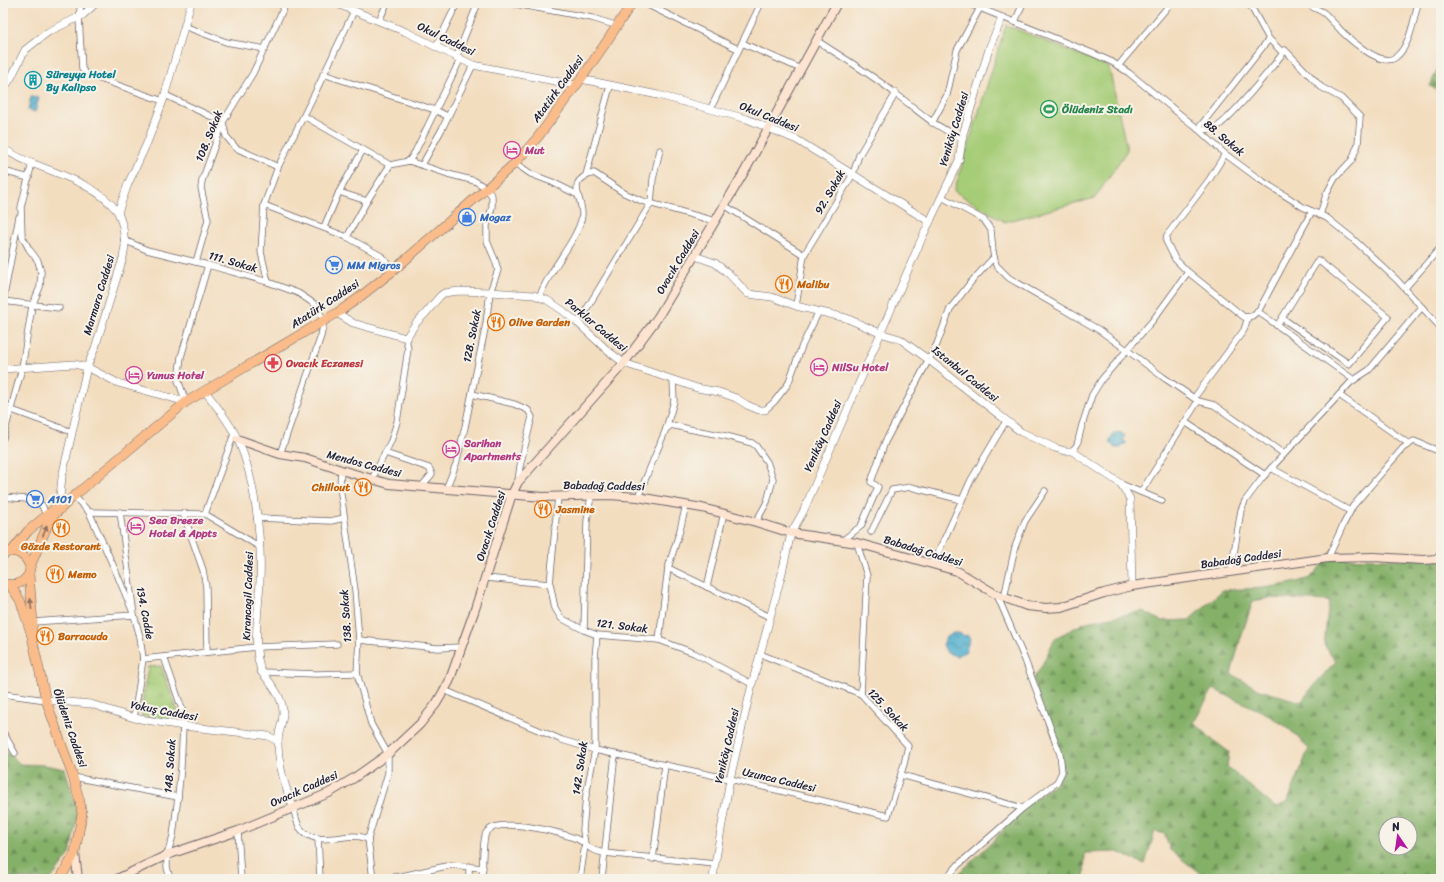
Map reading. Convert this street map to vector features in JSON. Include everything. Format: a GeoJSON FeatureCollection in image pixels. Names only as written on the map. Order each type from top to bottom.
{"type":"FeatureCollection","features":[{"type":"Feature","properties":{"kind":"main road","name":"Atatürk Caddesi"},"geometry":{"type":"LineString","coordinates":[[74,496],[186,402],[204,390],[338,313],[394,270],[514,163],[538,138],[618,26],[632,3]]}},
{"type":"Feature","properties":{"kind":"main road","name":"Ovacık Caddesi"},"geometry":{"type":"LineString","coordinates":[[117,879],[167,855],[238,831],[329,793],[354,778],[388,754],[420,724],[436,704],[449,682],[512,494],[518,482],[624,363],[658,316],[695,256],[837,3]]}},
{"type":"Feature","properties":{"kind":"main road","name":"Mendos Caddesi"},"geometry":{"type":"LineString","coordinates":[[236,436],[280,454],[304,458],[389,484],[512,494]]}},
{"type":"Feature","properties":{"kind":"main road","name":"Babadağ Caddesi"},"geometry":{"type":"LineString","coordinates":[[512,494],[543,496],[638,496],[724,513],[791,533],[857,543],[957,571],[1000,596],[1027,606],[1046,608],[1061,607],[1104,593],[1132,586],[1328,558],[1374,557],[1423,560],[1440,557]]}},
{"type":"Feature","properties":{"kind":"main road"},"geometry":{"type":"LineString","coordinates":[[7,553],[28,531],[74,496]]}},
{"type":"Feature","properties":{"kind":"main road"},"geometry":{"type":"LineString","coordinates":[[5,583],[21,583],[26,579],[48,524],[54,515],[74,496]]}},
{"type":"Feature","properties":{"kind":"main road"},"geometry":{"type":"LineString","coordinates":[[7,553],[17,552],[28,560],[33,622],[31,633]]}},
{"type":"Feature","properties":{"kind":"main road","name":"Ölüdeniz Caddesi"},"geometry":{"type":"LineString","coordinates":[[5,583],[20,600],[31,633],[46,700],[73,776],[82,814],[75,853],[60,879]]}},
{"type":"Feature","properties":{"kind":"main road"},"geometry":{"type":"LineString","coordinates":[[75,853],[78,879]]}},
{"type":"Feature","properties":{"kind":"street"},"geometry":{"type":"LineString","coordinates":[[81,3],[79,17],[82,69],[86,74],[164,98],[223,122],[226,136],[236,148],[278,166]]}},
{"type":"Feature","properties":{"kind":"street"},"geometry":{"type":"LineString","coordinates":[[3,90],[11,78],[25,50],[48,32],[79,17],[96,3]]}},
{"type":"Feature","properties":{"kind":"street"},"geometry":{"type":"LineString","coordinates":[[118,212],[128,184],[147,143],[164,98],[191,3]]}},
{"type":"Feature","properties":{"kind":"street","name":"108. Sokak"},"geometry":{"type":"LineString","coordinates":[[196,262],[208,220],[201,188],[202,181],[223,122],[265,49],[286,3]]}},
{"type":"Feature","properties":{"kind":"street","name":"Okul Caddesi"},"geometry":{"type":"LineString","coordinates":[[335,3],[406,32],[458,59],[473,65],[610,86],[658,95],[748,119],[796,140],[930,222]]}},
{"type":"Feature","properties":{"kind":"street"},"geometry":{"type":"LineString","coordinates":[[379,21],[387,3]]}},
{"type":"Feature","properties":{"kind":"street"},"geometry":{"type":"LineString","coordinates":[[436,47],[457,3]]}},
{"type":"Feature","properties":{"kind":"street"},"geometry":{"type":"LineString","coordinates":[[409,161],[415,152],[458,59],[478,3]]}},
{"type":"Feature","properties":{"kind":"street"},"geometry":{"type":"LineString","coordinates":[[510,3],[592,18],[618,26]]}},
{"type":"Feature","properties":{"kind":"street"},"geometry":{"type":"LineString","coordinates":[[644,3],[738,49]]}},
{"type":"Feature","properties":{"kind":"street"},"geometry":{"type":"LineString","coordinates":[[711,108],[761,3]]}},
{"type":"Feature","properties":{"kind":"street","name":"88. Sokak"},"geometry":{"type":"LineString","coordinates":[[967,3],[1092,52],[1118,66],[1198,129],[1225,154],[1260,180],[1312,211],[1327,218],[1352,238],[1405,288],[1441,328]]}},
{"type":"Feature","properties":{"kind":"street"},"geometry":{"type":"LineString","coordinates":[[1015,22],[1023,3]]}},
{"type":"Feature","properties":{"kind":"street"},"geometry":{"type":"LineString","coordinates":[[1118,66],[1171,3]]}},
{"type":"Feature","properties":{"kind":"street"},"geometry":{"type":"LineString","coordinates":[[1250,3],[1269,39],[1283,53]]}},
{"type":"Feature","properties":{"kind":"street"},"geometry":{"type":"LineString","coordinates":[[1309,3],[1311,6],[1325,13],[1339,30],[1361,49],[1388,60],[1396,57],[1404,48],[1411,32],[1418,3]]}},
{"type":"Feature","properties":{"kind":"street"},"geometry":{"type":"LineString","coordinates":[[932,123],[947,96],[957,50],[980,8]]}},
{"type":"Feature","properties":{"kind":"street"},"geometry":{"type":"LineString","coordinates":[[268,282],[261,252],[264,205],[278,166],[304,116],[354,11]]}},
{"type":"Feature","properties":{"kind":"street","name":"Yeniköy Caddesi"},"geometry":{"type":"LineString","coordinates":[[713,879],[730,779],[752,684],[781,578],[791,533],[802,512],[880,333],[959,160],[962,138],[990,46],[1002,18]]}},
{"type":"Feature","properties":{"kind":"street"},"geometry":{"type":"LineString","coordinates":[[184,26],[226,42],[265,49]]}},
{"type":"Feature","properties":{"kind":"street"},"geometry":{"type":"LineString","coordinates":[[1198,129],[1269,39]]}},
{"type":"Feature","properties":{"kind":"street"},"geometry":{"type":"LineString","coordinates":[[816,40],[896,93],[932,123],[962,138]]}},
{"type":"Feature","properties":{"kind":"street"},"geometry":{"type":"LineString","coordinates":[[742,43],[801,69]]}},
{"type":"Feature","properties":{"kind":"street"},"geometry":{"type":"LineString","coordinates":[[1198,129],[1213,129],[1221,124],[1244,100],[1285,50],[1321,86],[1341,98],[1360,117],[1358,144],[1352,160],[1335,178],[1326,195],[1320,215]]}},
{"type":"Feature","properties":{"kind":"street"},"geometry":{"type":"LineString","coordinates":[[422,165],[473,65]]}},
{"type":"Feature","properties":{"kind":"street"},"geometry":{"type":"LineString","coordinates":[[323,74],[435,110],[447,116]]}},
{"type":"Feature","properties":{"kind":"street"},"geometry":{"type":"LineString","coordinates":[[586,175],[610,86]]}},
{"type":"Feature","properties":{"kind":"street","name":"92. Sokak"},"geometry":{"type":"LineString","coordinates":[[796,306],[804,255],[852,174],[859,155],[896,93]]}},
{"type":"Feature","properties":{"kind":"street"},"geometry":{"type":"LineString","coordinates":[[304,116],[390,165],[409,161],[475,181],[486,188]]}},
{"type":"Feature","properties":{"kind":"street"},"geometry":{"type":"LineString","coordinates":[[3,149],[32,163],[65,176],[98,193],[110,201],[118,212]]}},
{"type":"Feature","properties":{"kind":"street"},"geometry":{"type":"LineString","coordinates":[[324,227],[339,192],[363,150]]}},
{"type":"Feature","properties":{"kind":"street"},"geometry":{"type":"LineString","coordinates":[[578,323],[651,203],[653,179],[660,150]]}},
{"type":"Feature","properties":{"kind":"street"},"geometry":{"type":"LineString","coordinates":[[1225,154],[1209,180],[1167,236],[1166,241],[1175,259],[1188,272],[1244,317],[1252,316],[1257,311],[1312,211]]}},
{"type":"Feature","properties":{"kind":"street"},"geometry":{"type":"LineString","coordinates":[[32,163],[21,207],[3,301],[32,306],[59,308]]}},
{"type":"Feature","properties":{"kind":"street"},"geometry":{"type":"LineString","coordinates":[[514,163],[531,174],[552,182],[578,195]]}},
{"type":"Feature","properties":{"kind":"street"},"geometry":{"type":"LineString","coordinates":[[347,237],[367,201],[390,165]]}},
{"type":"Feature","properties":{"kind":"street"},"geometry":{"type":"LineString","coordinates":[[3,171],[28,178]]}},
{"type":"Feature","properties":{"kind":"street"},"geometry":{"type":"LineString","coordinates":[[539,296],[579,228],[582,215],[577,186],[580,179],[586,175],[594,173],[624,193],[651,203],[715,220]]}},
{"type":"Feature","properties":{"kind":"street","name":"128. Sokak"},"geometry":{"type":"LineString","coordinates":[[446,489],[456,464],[486,324],[490,292],[498,270],[487,241],[487,225],[492,207],[492,196],[486,188]]}},
{"type":"Feature","properties":{"kind":"street"},"geometry":{"type":"LineString","coordinates":[[339,192],[367,201]]}},
{"type":"Feature","properties":{"kind":"street"},"geometry":{"type":"LineString","coordinates":[[942,197],[984,220],[991,230],[996,265],[1009,278],[1088,323],[1163,377],[1196,399],[1214,405],[1284,454]]}},
{"type":"Feature","properties":{"kind":"street"},"geometry":{"type":"LineString","coordinates":[[264,205],[347,237],[381,256],[394,270]]}},
{"type":"Feature","properties":{"kind":"street"},"geometry":{"type":"LineString","coordinates":[[724,205],[804,255]]}},
{"type":"Feature","properties":{"kind":"street"},"geometry":{"type":"LineString","coordinates":[[3,438],[12,410],[22,368],[32,306],[40,287],[42,272],[38,261],[22,236],[21,207]]}},
{"type":"Feature","properties":{"kind":"street","name":"Marmara Caddesi"},"geometry":{"type":"LineString","coordinates":[[59,506],[62,477],[87,367],[95,348],[123,258],[125,246],[123,227],[118,212]]}},
{"type":"Feature","properties":{"kind":"street","name":"111. Sokak"},"geometry":{"type":"LineString","coordinates":[[124,240],[147,250],[268,282],[298,293],[316,305],[324,321]]}},
{"type":"Feature","properties":{"kind":"street"},"geometry":{"type":"LineString","coordinates":[[1405,288],[1441,247]]}},
{"type":"Feature","properties":{"kind":"street","name":"Istanbul Caddesi"},"geometry":{"type":"LineString","coordinates":[[695,256],[715,263],[729,274],[748,294],[772,297],[796,306],[846,318],[880,333],[900,339],[1021,432],[1065,451],[1072,452],[1121,484],[1130,499],[1132,586]]}},
{"type":"Feature","properties":{"kind":"street"},"geometry":{"type":"LineString","coordinates":[[842,540],[861,526],[878,487],[871,482],[885,442],[937,344],[950,309],[971,282],[994,257]]}},
{"type":"Feature","properties":{"kind":"street"},"geometry":{"type":"LineString","coordinates":[[1277,326],[1318,260],[1388,317],[1349,364],[1282,318]]}},
{"type":"Feature","properties":{"kind":"street"},"geometry":{"type":"LineString","coordinates":[[186,402],[178,380],[181,357],[208,265]]}},
{"type":"Feature","properties":{"kind":"street"},"geometry":{"type":"LineString","coordinates":[[1072,452],[1076,445],[1092,395],[1102,379],[1153,320],[1188,272]]}},
{"type":"Feature","properties":{"kind":"street","name":"Parklar Caddesi"},"geometry":{"type":"LineString","coordinates":[[406,338],[416,323],[444,293],[459,291],[539,296],[547,300],[578,323],[608,351],[624,363],[697,388],[719,392],[736,398],[759,410],[765,410]]}},
{"type":"Feature","properties":{"kind":"street"},"geometry":{"type":"LineString","coordinates":[[1231,572],[1241,510],[1245,502],[1271,468],[1354,380],[1369,370],[1422,307]]}},
{"type":"Feature","properties":{"kind":"street"},"geometry":{"type":"LineString","coordinates":[[765,410],[774,402],[788,384],[802,346],[819,311]]}},
{"type":"Feature","properties":{"kind":"street"},"geometry":{"type":"LineString","coordinates":[[1257,311],[1354,380]]}},
{"type":"Feature","properties":{"kind":"street"},"geometry":{"type":"LineString","coordinates":[[338,313],[353,323],[406,338],[408,349],[397,422],[385,453],[372,479]]}},
{"type":"Feature","properties":{"kind":"street"},"geometry":{"type":"LineString","coordinates":[[1141,492],[1185,422],[1196,399],[1244,330],[1248,317]]}},
{"type":"Feature","properties":{"kind":"street"},"geometry":{"type":"LineString","coordinates":[[280,454],[321,336],[324,321]]}},
{"type":"Feature","properties":{"kind":"street"},"geometry":{"type":"LineString","coordinates":[[3,369],[74,364],[87,367],[118,383],[186,402]]}},
{"type":"Feature","properties":{"kind":"street"},"geometry":{"type":"LineString","coordinates":[[638,496],[666,429],[674,402],[674,380]]}},
{"type":"Feature","properties":{"kind":"street","name":"Kırancagil Caddesi"},"geometry":{"type":"LineString","coordinates":[[204,390],[236,436],[246,461],[251,480],[257,518],[261,569],[257,647],[258,658],[261,672],[275,689],[281,702],[283,713],[278,741],[284,784],[293,807]]}},
{"type":"Feature","properties":{"kind":"street"},"geometry":{"type":"LineString","coordinates":[[472,394],[514,404],[528,410],[532,417],[520,466],[518,482]]}},
{"type":"Feature","properties":{"kind":"street"},"geometry":{"type":"LineString","coordinates":[[1340,395],[1409,444]]}},
{"type":"Feature","properties":{"kind":"street"},"geometry":{"type":"LineString","coordinates":[[12,410],[72,432]]}},
{"type":"Feature","properties":{"kind":"street"},"geometry":{"type":"LineString","coordinates":[[933,564],[971,480],[1006,421]]}},
{"type":"Feature","properties":{"kind":"street"},"geometry":{"type":"LineString","coordinates":[[1185,422],[1265,475]]}},
{"type":"Feature","properties":{"kind":"street"},"geometry":{"type":"LineString","coordinates":[[666,429],[671,426],[677,426],[726,436],[752,443],[756,446],[766,462],[773,479],[767,502],[756,522]]}},
{"type":"Feature","properties":{"kind":"street"},"geometry":{"type":"LineString","coordinates":[[205,514],[236,436]]}},
{"type":"Feature","properties":{"kind":"street"},"geometry":{"type":"LineString","coordinates":[[1328,558],[1353,506],[1403,448],[1414,441],[1441,452]]}},
{"type":"Feature","properties":{"kind":"street"},"geometry":{"type":"LineString","coordinates":[[385,453],[429,468],[432,474],[421,487]]}},
{"type":"Feature","properties":{"kind":"street"},"geometry":{"type":"LineString","coordinates":[[1271,468],[1350,512]]}},
{"type":"Feature","properties":{"kind":"street","name":"138. Sokak"},"geometry":{"type":"LineString","coordinates":[[341,470],[340,487],[355,590],[359,640],[357,673],[371,724],[388,754]]}},
{"type":"Feature","properties":{"kind":"street"},"geometry":{"type":"LineString","coordinates":[[1121,484],[1162,501]]}},
{"type":"Feature","properties":{"kind":"street"},"geometry":{"type":"LineString","coordinates":[[871,532],[892,490],[911,487],[962,500]]}},
{"type":"Feature","properties":{"kind":"street"},"geometry":{"type":"LineString","coordinates":[[946,879],[958,865],[1023,808],[1057,782],[1062,772],[1060,754],[1033,679],[1000,596],[1015,547],[1025,521],[1046,491]]}},
{"type":"Feature","properties":{"kind":"street"},"geometry":{"type":"LineString","coordinates":[[33,622],[134,615],[89,512],[74,496]]}},
{"type":"Feature","properties":{"kind":"street","name":"121. Sokak"},"geometry":{"type":"LineString","coordinates":[[558,496],[550,584],[555,608],[561,618],[597,635],[659,640],[694,653],[752,684]]}},
{"type":"Feature","properties":{"kind":"street"},"geometry":{"type":"LineString","coordinates":[[584,630],[587,521],[591,496]]}},
{"type":"Feature","properties":{"kind":"street"},"geometry":{"type":"LineString","coordinates":[[3,497],[26,499],[42,505],[46,516]]}},
{"type":"Feature","properties":{"kind":"street"},"geometry":{"type":"LineString","coordinates":[[659,640],[668,568],[686,505]]}},
{"type":"Feature","properties":{"kind":"street"},"geometry":{"type":"LineString","coordinates":[[89,512],[205,514],[260,547]]}},
{"type":"Feature","properties":{"kind":"street","name":"134. Cadde"},"geometry":{"type":"LineString","coordinates":[[120,512],[134,615],[140,637],[143,659],[134,718]]}},
{"type":"Feature","properties":{"kind":"street"},"geometry":{"type":"LineString","coordinates":[[182,513],[203,570],[206,587],[207,652]]}},
{"type":"Feature","properties":{"kind":"street"},"geometry":{"type":"LineString","coordinates":[[708,587],[724,513]]}},
{"type":"Feature","properties":{"kind":"street"},"geometry":{"type":"LineString","coordinates":[[257,518],[331,521],[344,518]]}},
{"type":"Feature","properties":{"kind":"street"},"geometry":{"type":"LineString","coordinates":[[857,543],[868,576],[861,694]]}},
{"type":"Feature","properties":{"kind":"street"},"geometry":{"type":"LineString","coordinates":[[668,568],[770,617]]}},
{"type":"Feature","properties":{"kind":"street"},"geometry":{"type":"LineString","coordinates":[[485,578],[550,584]]}},
{"type":"Feature","properties":{"kind":"street","name":"142. Sokak"},"geometry":{"type":"LineString","coordinates":[[580,879],[585,845],[583,830],[586,795],[595,750],[595,672],[597,635]]}},
{"type":"Feature","properties":{"kind":"street"},"geometry":{"type":"LineString","coordinates":[[359,640],[438,648],[461,647]]}},
{"type":"Feature","properties":{"kind":"street"},"geometry":{"type":"LineString","coordinates":[[143,659],[257,647],[337,644]]}},
{"type":"Feature","properties":{"kind":"street","name":"125. Sokak"},"geometry":{"type":"LineString","coordinates":[[760,654],[861,694],[908,746],[901,775],[888,816]]}},
{"type":"Feature","properties":{"kind":"street","name":"148. Sokak"},"geometry":{"type":"LineString","coordinates":[[164,657],[184,718],[178,797],[173,836],[167,855],[167,867],[170,879]]}},
{"type":"Feature","properties":{"kind":"street"},"geometry":{"type":"LineString","coordinates":[[261,672],[316,674],[357,673]]}},
{"type":"Feature","properties":{"kind":"street","name":"Uzunca Caddesi"},"geometry":{"type":"LineString","coordinates":[[444,690],[562,740],[595,750],[730,779],[888,816]]}},
{"type":"Feature","properties":{"kind":"street"},"geometry":{"type":"LineString","coordinates":[[3,694],[46,700]]}},
{"type":"Feature","properties":{"kind":"street","name":"Yokuş Caddesi"},"geometry":{"type":"LineString","coordinates":[[46,700],[91,704],[134,718],[183,726],[268,736],[278,741]]}},
{"type":"Feature","properties":{"kind":"street"},"geometry":{"type":"LineString","coordinates":[[3,732],[15,753]]}},
{"type":"Feature","properties":{"kind":"street"},"geometry":{"type":"LineString","coordinates":[[373,879],[368,839],[388,773],[388,754]]}},
{"type":"Feature","properties":{"kind":"street"},"geometry":{"type":"LineString","coordinates":[[602,879],[615,754]]}},
{"type":"Feature","properties":{"kind":"street"},"geometry":{"type":"LineString","coordinates":[[653,859],[665,765]]}},
{"type":"Feature","properties":{"kind":"street"},"geometry":{"type":"LineString","coordinates":[[901,775],[1023,808]]}},
{"type":"Feature","properties":{"kind":"street"},"geometry":{"type":"LineString","coordinates":[[73,776],[178,797]]}},
{"type":"Feature","properties":{"kind":"street"},"geometry":{"type":"LineString","coordinates":[[293,807],[299,827],[306,834],[318,838],[329,839],[354,836],[368,839]]}},
{"type":"Feature","properties":{"kind":"street"},"geometry":{"type":"LineString","coordinates":[[482,879],[486,834],[491,829],[500,825],[511,825],[544,830],[574,838],[590,848],[604,853],[715,864]]}},
{"type":"Feature","properties":{"kind":"street"},"geometry":{"type":"LineString","coordinates":[[238,831],[241,879]]}},
{"type":"Feature","properties":{"kind":"street"},"geometry":{"type":"LineString","coordinates":[[318,838],[320,879]]}},
{"type":"Feature","properties":{"kind":"street"},"geometry":{"type":"LineString","coordinates":[[377,879],[402,876],[451,865],[483,868]]}},
{"type":"Feature","properties":{"kind":"street"},"geometry":{"type":"LineString","coordinates":[[469,866],[469,879]]}},
{"type":"Feature","properties":{"kind":"green space","name":"Ölüdeniz Stadı"},"geometry":{"type":"Polygon","coordinates":[[[1006,25],[1109,67],[1127,150],[1095,198],[1005,222],[954,191],[1006,25]]]}},
{"type":"Feature","properties":{"kind":"green space"},"geometry":{"type":"Polygon","coordinates":[[[1441,61],[1441,93],[1430,86],[1441,61]]]}},
{"type":"Feature","properties":{"kind":"green space"},"geometry":{"type":"Polygon","coordinates":[[[1328,558],[1441,560],[1441,879],[1203,879],[1205,877],[1170,850],[1165,834],[1155,831],[1145,864],[1117,852],[1085,853],[1084,879],[953,879],[991,843],[1023,808],[1057,782],[1062,763],[1033,679],[1040,669],[1055,638],[1086,622],[1143,611],[1161,621],[1189,620],[1223,590],[1264,588],[1293,583],[1310,578],[1328,558]],[[1269,598],[1253,601],[1231,674],[1260,690],[1301,702],[1315,684],[1336,662],[1324,645],[1329,601],[1269,598]],[[1213,689],[1194,722],[1213,740],[1229,752],[1227,767],[1276,808],[1288,801],[1309,748],[1287,727],[1263,712],[1213,689]]]}},
{"type":"Feature","properties":{"kind":"green space"},"geometry":{"type":"Polygon","coordinates":[[[161,666],[181,720],[178,722],[142,716],[141,709],[148,667],[161,666]]]}},
{"type":"Feature","properties":{"kind":"green space"},"geometry":{"type":"Polygon","coordinates":[[[3,748],[20,764],[45,765],[65,769],[78,812],[70,854],[51,879],[3,879],[3,748]]]}},
{"type":"Feature","properties":{"kind":"water"},"geometry":{"type":"Polygon","coordinates":[[[31,97],[39,98],[35,112],[28,110],[31,97]]]}},
{"type":"Feature","properties":{"kind":"water"},"geometry":{"type":"Polygon","coordinates":[[[1120,432],[1125,436],[1123,439],[1126,443],[1121,448],[1115,448],[1110,443],[1110,440],[1114,433],[1120,432]]]}},
{"type":"Feature","properties":{"kind":"water"},"geometry":{"type":"Polygon","coordinates":[[[953,633],[959,633],[964,636],[967,635],[970,639],[965,652],[956,656],[947,653],[943,645],[946,637],[953,633]]]}},
{"type":"Feature","properties":{"kind":"place","name":"Süreyya Hotel By Kalipso"},"geometry":{"type":"Point","coordinates":[33,80]}},
{"type":"Feature","properties":{"kind":"place","name":"Ölüdeniz Stadı"},"geometry":{"type":"Point","coordinates":[1049,109]}},
{"type":"Feature","properties":{"kind":"place","name":"Mut"},"geometry":{"type":"Point","coordinates":[512,150]}},
{"type":"Feature","properties":{"kind":"place","name":"Mogaz"},"geometry":{"type":"Point","coordinates":[467,217]}},
{"type":"Feature","properties":{"kind":"place","name":"MM Migros"},"geometry":{"type":"Point","coordinates":[334,265]}},
{"type":"Feature","properties":{"kind":"place","name":"Malibu"},"geometry":{"type":"Point","coordinates":[784,284]}},
{"type":"Feature","properties":{"kind":"place","name":"Olive Garden"},"geometry":{"type":"Point","coordinates":[496,322]}},
{"type":"Feature","properties":{"kind":"place","name":"Ovacık Eczanesi"},"geometry":{"type":"Point","coordinates":[273,363]}},
{"type":"Feature","properties":{"kind":"place","name":"NilSu Hotel"},"geometry":{"type":"Point","coordinates":[819,367]}},
{"type":"Feature","properties":{"kind":"place","name":"Yunus Hotel"},"geometry":{"type":"Point","coordinates":[134,375]}},
{"type":"Feature","properties":{"kind":"place","name":"Sarihan Apartments"},"geometry":{"type":"Point","coordinates":[451,449]}},
{"type":"Feature","properties":{"kind":"place","name":"Chillout"},"geometry":{"type":"Point","coordinates":[363,487]}},
{"type":"Feature","properties":{"kind":"place","name":"A101"},"geometry":{"type":"Point","coordinates":[35,499]}},
{"type":"Feature","properties":{"kind":"place","name":"Jasmine"},"geometry":{"type":"Point","coordinates":[543,509]}},
{"type":"Feature","properties":{"kind":"place","name":"Sea Breeze Hotel & Appts"},"geometry":{"type":"Point","coordinates":[136,526]}},
{"type":"Feature","properties":{"kind":"place","name":"Gözde Restorant"},"geometry":{"type":"Point","coordinates":[61,528]}},
{"type":"Feature","properties":{"kind":"place","name":"Memo"},"geometry":{"type":"Point","coordinates":[55,574]}},
{"type":"Feature","properties":{"kind":"place","name":"Barracuda"},"geometry":{"type":"Point","coordinates":[45,636]}}]}
